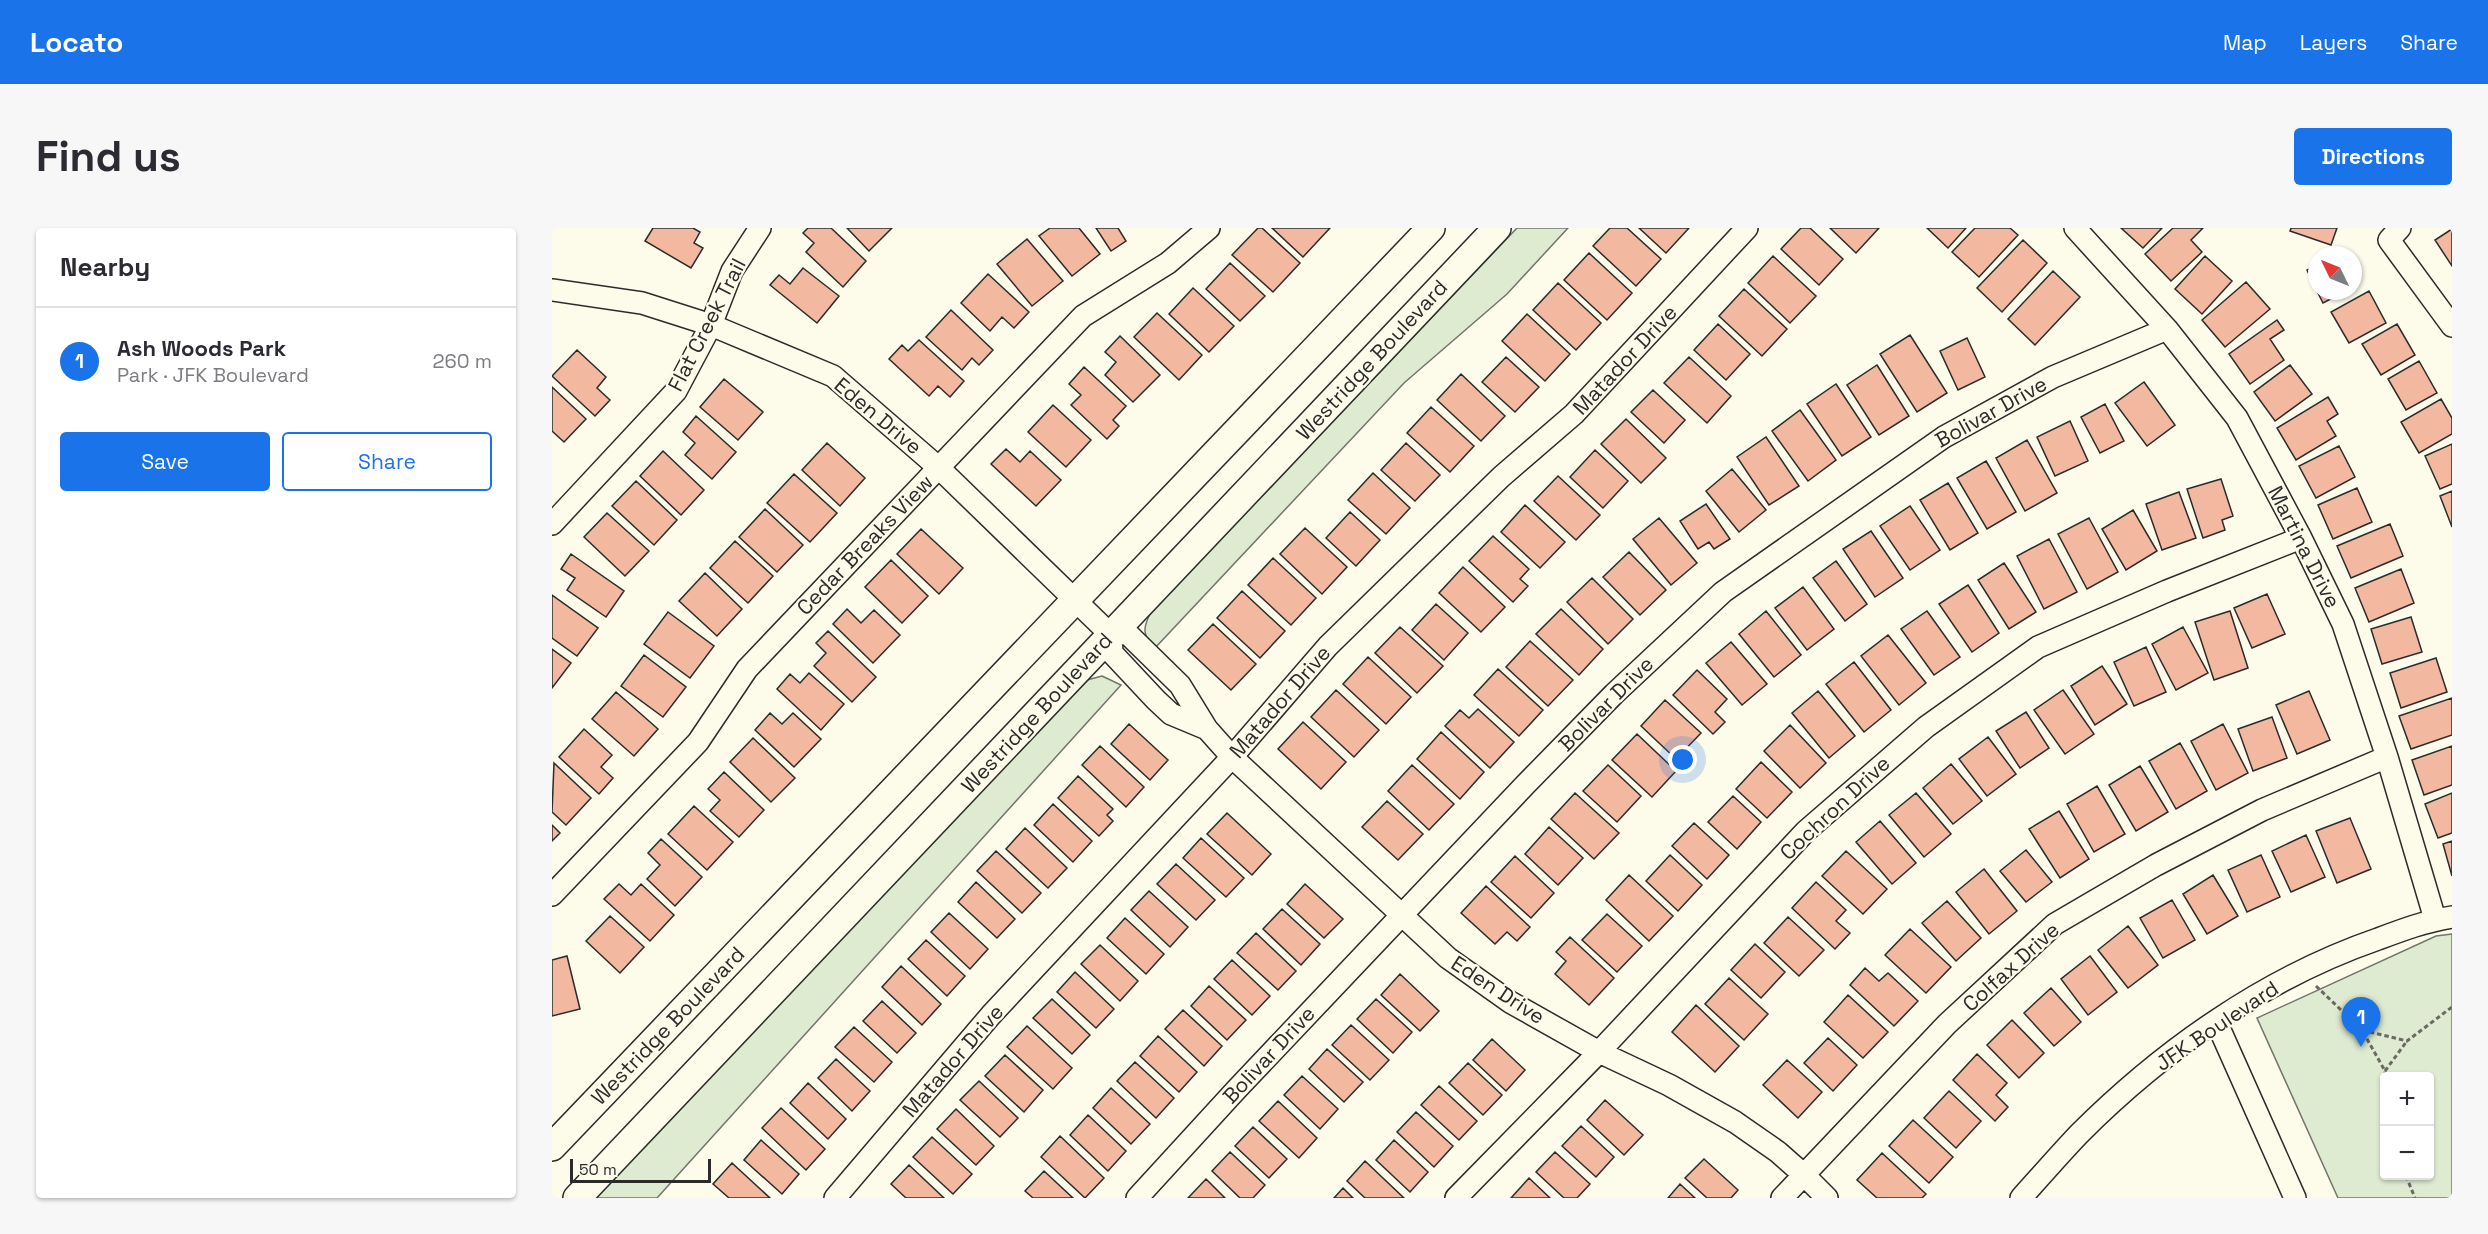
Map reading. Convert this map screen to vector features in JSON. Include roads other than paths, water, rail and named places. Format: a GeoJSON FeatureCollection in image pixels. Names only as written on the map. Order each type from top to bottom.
{"type":"FeatureCollection","features":[{"type":"Feature","properties":{"kind":"main road","name":"Westridge Boulevard"},"geometry":{"type":"LineString","coordinates":[[552,1147],[1431,228]]}},
{"type":"Feature","properties":{"kind":"main road","name":"Westridge Boulevard"},"geometry":{"type":"LineString","coordinates":[[577,1198],[1497,228]]}},
{"type":"Feature","properties":{"kind":"street","name":"Flat Creek Trail"},"geometry":{"type":"LineString","coordinates":[[552,524],[676,391],[711,325],[732,271],[760,228]]}},
{"type":"Feature","properties":{"kind":"street","name":"Cedar Breaks View"},"geometry":{"type":"LineString","coordinates":[[552,895],[698,742],[747,669],[1083,316],[1168,263],[1209,228]]}},
{"type":"Feature","properties":{"kind":"street","name":"Matador Drive"},"geometry":{"type":"LineString","coordinates":[[835,1198],[991,1016],[1232,757],[1328,646],[1501,477],[1574,414],[1747,228]]}},
{"type":"Feature","properties":{"kind":"street","name":"Martina Drive"},"geometry":{"type":"LineString","coordinates":[[2074,228],[2167,329],[2237,418],[2301,538],[2343,624],[2443,918]]}},
{"type":"Feature","properties":{"kind":"street"},"geometry":{"type":"LineString","coordinates":[[2395,234],[2452,326]]}},
{"type":"Feature","properties":{"kind":"street","name":"Eden Drive"},"geometry":{"type":"LineString","coordinates":[[552,290],[642,303],[711,325],[832,376],[939,468],[1111,635],[1127,633],[1180,685],[1207,729],[1232,757],[1448,958],[1510,1002],[1599,1052],[1669,1085],[1736,1122],[1778,1152],[1827,1198]]}},
{"type":"Feature","properties":{"kind":"street","name":"Bolivar Drive"},"geometry":{"type":"LineString","coordinates":[[1137,1198],[1401,915],[1614,694],[1723,592],[1944,436],[2053,377],[2167,329]]}},
{"type":"Feature","properties":{"kind":"street","name":"Cochron Drive"},"geometry":{"type":"LineString","coordinates":[[1456,1198],[1599,1052],[1806,831],[1926,727],[2038,647],[2167,591],[2301,538]]}},
{"type":"Feature","properties":{"kind":"street","name":"Colfax Drive"},"geometry":{"type":"LineString","coordinates":[[1782,1198],[1947,1024],[2055,924],[2156,865],[2262,810],[2387,757]]}},
{"type":"Feature","properties":{"kind":"street","name":"JFK Boulevard"},"geometry":{"type":"LineString","coordinates":[[2021,1198],[2080,1134],[2154,1068],[2216,1021],[2307,968],[2344,950],[2443,918]]}},
{"type":"Feature","properties":{"kind":"street"},"geometry":{"type":"LineString","coordinates":[[2216,1021],[2295,1198]]}},
{"type":"Feature","properties":{"kind":"place","name":"Ash Woods Park"},"geometry":{"type":"Point","coordinates":[2361,1047]}}]}
